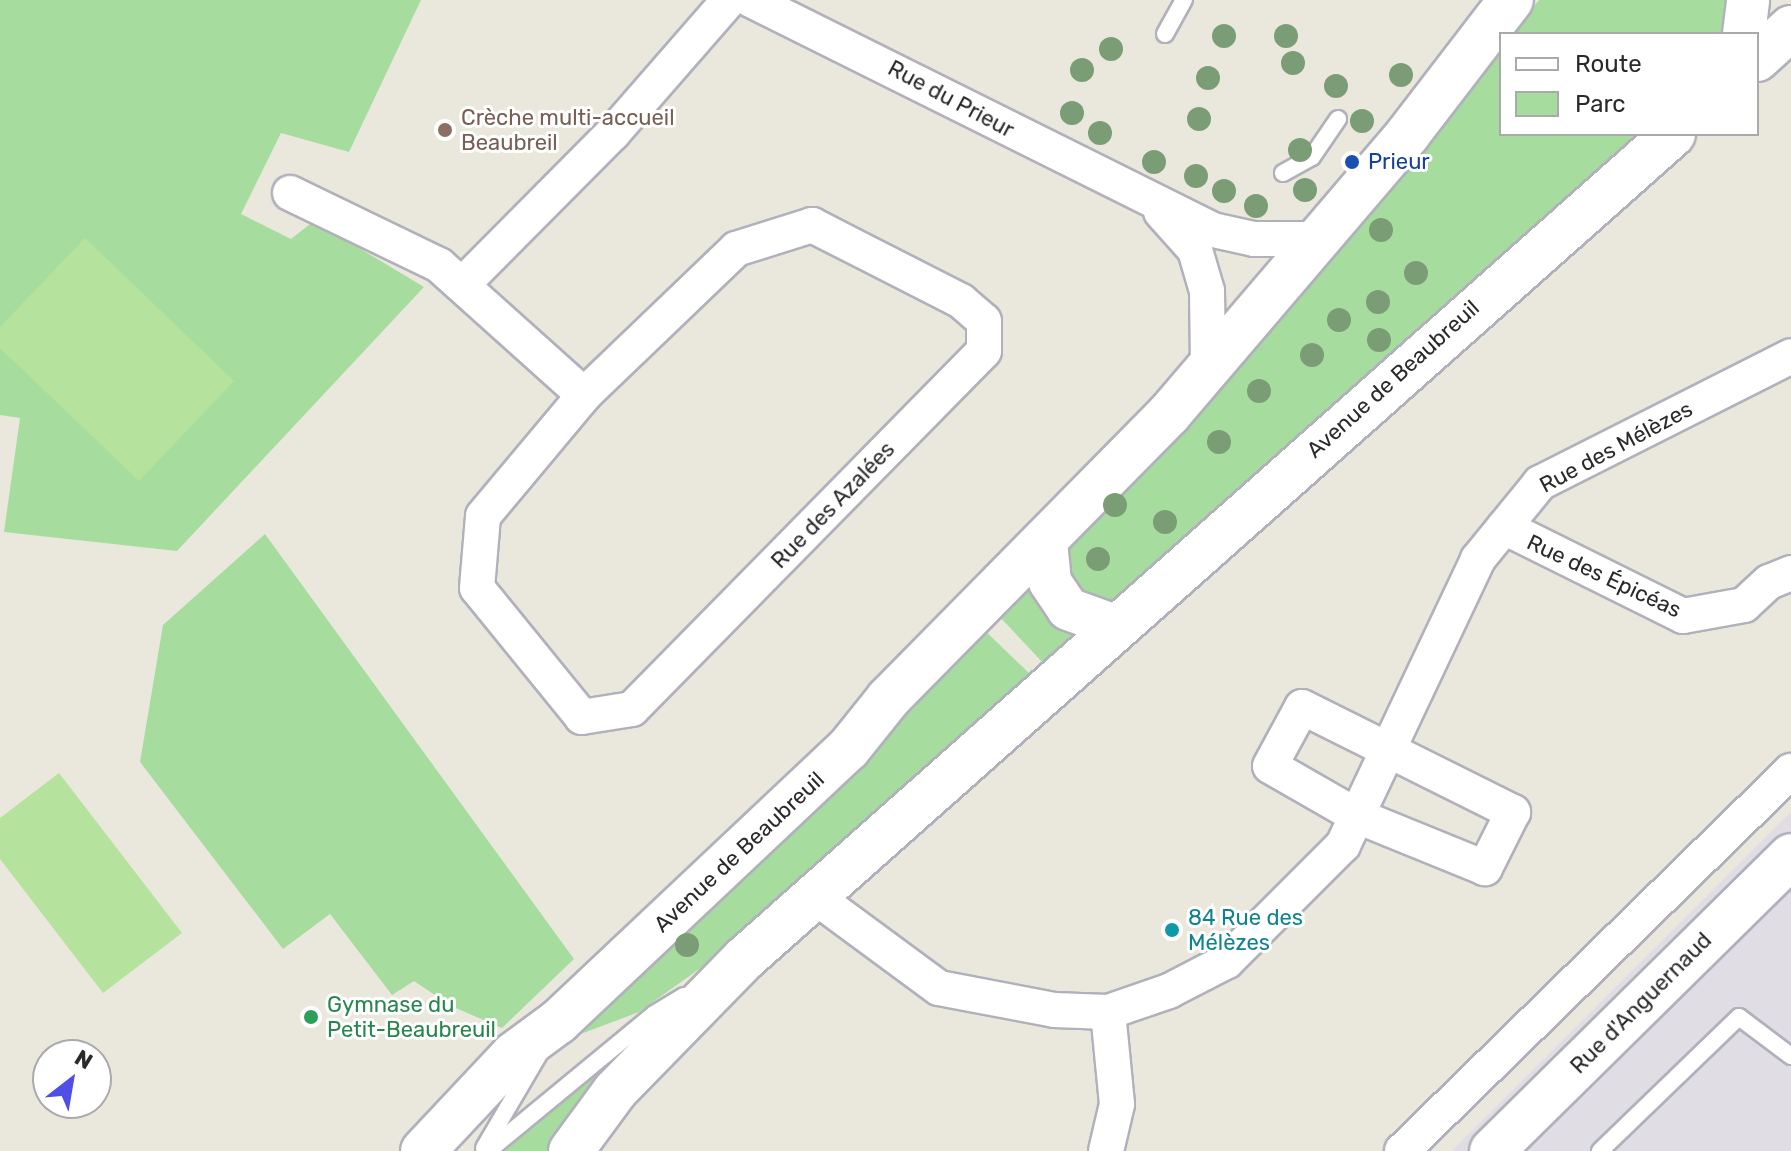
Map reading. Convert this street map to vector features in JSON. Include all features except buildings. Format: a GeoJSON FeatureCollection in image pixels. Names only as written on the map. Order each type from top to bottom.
{"type":"FeatureCollection","features":[{"type":"Feature","properties":{"kind":"main road","name":"Avenue de Beaubreuil"},"geometry":{"type":"LineString","coordinates":[[423,1151],[513,1055],[558,1022],[848,749],[888,699],[1046,542],[1208,367],[1408,134],[1511,0]]}},
{"type":"Feature","properties":{"kind":"main road"},"geometry":{"type":"LineString","coordinates":[[1759,57],[1791,28]]}},
{"type":"Feature","properties":{"kind":"main road","name":"Avenue de Beaubreuil"},"geometry":{"type":"LineString","coordinates":[[571,1151],[615,1091],[745,958],[1115,626],[1671,136]]}},
{"type":"Feature","properties":{"kind":"main road","name":"Rue d'Anguernaud"},"geometry":{"type":"LineString","coordinates":[[1492,1151],[1791,856]]}},
{"type":"Feature","properties":{"kind":"street"},"geometry":{"type":"LineString","coordinates":[[463,284],[613,133],[729,0]]}},
{"type":"Feature","properties":{"kind":"street","name":"Rue du Prieur"},"geometry":{"type":"LineString","coordinates":[[751,0],[1213,230],[1254,239],[1316,239]]}},
{"type":"Feature","properties":{"kind":"street"},"geometry":{"type":"LineString","coordinates":[[1744,32],[1748,0]]}},
{"type":"Feature","properties":{"kind":"street"},"geometry":{"type":"LineString","coordinates":[[290,193],[439,265],[584,395]]}},
{"type":"Feature","properties":{"kind":"street","name":"Rue du Prieur"},"geometry":{"type":"LineString","coordinates":[[1150,200],[1195,250],[1207,291],[1208,367]]}},
{"type":"Feature","properties":{"kind":"street","name":"Rue des Azalées"},"geometry":{"type":"LineString","coordinates":[[812,225],[961,301],[984,321],[984,351],[632,709],[582,717],[477,588],[483,516],[584,395],[736,249],[812,225]]}},
{"type":"Feature","properties":{"kind":"street","name":"Rue des Mélèzes"},"geometry":{"type":"LineString","coordinates":[[814,896],[939,988],[1054,1010],[1108,1012],[1169,991],[1227,961],[1265,929],[1343,845],[1478,559],[1540,483],[1791,356]]}},
{"type":"Feature","properties":{"kind":"street","name":"Rue des Épicéas"},"geometry":{"type":"LineString","coordinates":[[1504,527],[1683,616],[1744,605],[1769,582],[1791,573]]}},
{"type":"Feature","properties":{"kind":"street"},"geometry":{"type":"LineString","coordinates":[[1046,542],[1050,582],[1068,609],[1115,626]]}},
{"type":"Feature","properties":{"kind":"street"},"geometry":{"type":"LineString","coordinates":[[1302,707],[1389,747],[1513,812],[1485,868],[1357,816],[1270,766],[1302,707]]}},
{"type":"Feature","properties":{"kind":"street"},"geometry":{"type":"LineString","coordinates":[[1402,1151],[1791,771]]}},
{"type":"Feature","properties":{"kind":"street"},"geometry":{"type":"LineString","coordinates":[[1106,1151],[1117,1104],[1108,1012]]}},
{"type":"Feature","properties":{"kind":"lane"},"geometry":{"type":"LineString","coordinates":[[1165,34],[1184,0]]}},
{"type":"Feature","properties":{"kind":"lane"},"geometry":{"type":"LineString","coordinates":[[1283,173],[1312,157],[1338,119]]}},
{"type":"Feature","properties":{"kind":"lane","name":"Avenue de Beaubreuil"},"geometry":{"type":"LineString","coordinates":[[485,1151],[654,1014],[745,958]]}},
{"type":"Feature","properties":{"kind":"lane"},"geometry":{"type":"LineString","coordinates":[[1600,1151],[1739,1017],[1791,1056]]}},
{"type":"Feature","properties":{"kind":"lane"},"geometry":{"type":"LineString","coordinates":[[485,1151],[558,1022]]}},
{"type":"Feature","properties":{"kind":"shaded area"},"geometry":{"type":"Polygon","coordinates":[[[1791,812],[1791,1151],[1452,1151],[1791,812]]]}},
{"type":"Feature","properties":{"kind":"green space"},"geometry":{"type":"Polygon","coordinates":[[[0,0],[421,0],[349,152],[281,133],[241,214],[291,239],[314,221],[424,287],[177,551],[4,532],[20,418],[0,415],[0,0]]]}},
{"type":"Feature","properties":{"kind":"green space"},"geometry":{"type":"Polygon","coordinates":[[[1539,0],[1729,0],[1726,32],[1513,32],[1539,0]]]}},
{"type":"Feature","properties":{"kind":"green space"},"geometry":{"type":"Polygon","coordinates":[[[1499,48],[1499,136],[1642,136],[1127,595],[1101,605],[1078,600],[1059,566],[1068,542],[1499,48]]]}},
{"type":"Feature","properties":{"kind":"green space"},"geometry":{"type":"Polygon","coordinates":[[[85,238],[234,381],[139,481],[0,348],[0,327],[85,238]]]}},
{"type":"Feature","properties":{"kind":"green space"},"geometry":{"type":"Polygon","coordinates":[[[265,534],[574,959],[502,1028],[451,1006],[414,981],[392,995],[330,914],[283,949],[140,762],[163,625],[265,534]]]}},
{"type":"Feature","properties":{"kind":"green space"},"geometry":{"type":"Polygon","coordinates":[[[1034,577],[1079,634],[1045,665],[998,615],[1034,577]]]}},
{"type":"Feature","properties":{"kind":"green space"},"geometry":{"type":"Polygon","coordinates":[[[979,625],[1032,676],[716,957],[639,1012],[565,1040],[979,625]]]}},
{"type":"Feature","properties":{"kind":"green space"},"geometry":{"type":"Polygon","coordinates":[[[59,773],[182,933],[103,993],[0,859],[0,818],[59,773]]]}},
{"type":"Feature","properties":{"kind":"green space"},"geometry":{"type":"Polygon","coordinates":[[[673,1015],[559,1151],[505,1151],[600,1069],[673,1015]]]}},
{"type":"Feature","properties":{"kind":"place","name":"Crèche multi-accueil Beaubreil"},"geometry":{"type":"Point","coordinates":[445,130]}},
{"type":"Feature","properties":{"kind":"place","name":"Prieur"},"geometry":{"type":"Point","coordinates":[1352,162]}},
{"type":"Feature","properties":{"kind":"place","name":"84 Rue des Mélèzes"},"geometry":{"type":"Point","coordinates":[1172,930]}},
{"type":"Feature","properties":{"kind":"place","name":"Gymnase du Petit-Beaubreuil"},"geometry":{"type":"Point","coordinates":[311,1017]}}]}
